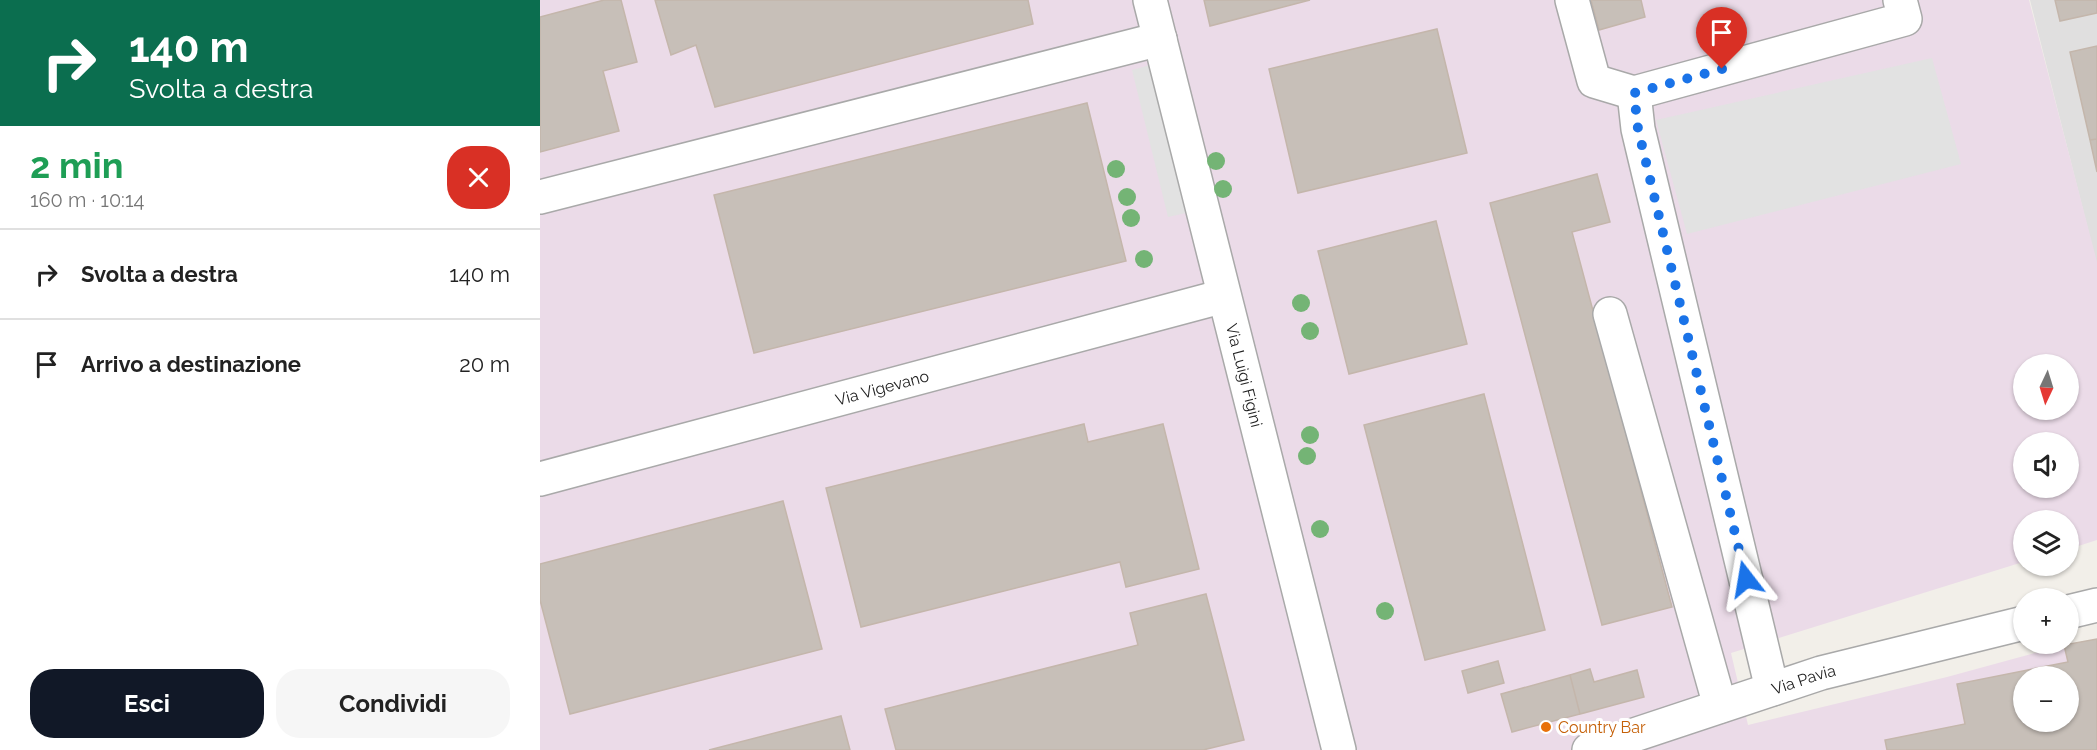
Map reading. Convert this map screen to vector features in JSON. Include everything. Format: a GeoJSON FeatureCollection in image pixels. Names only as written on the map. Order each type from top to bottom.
{"type":"FeatureCollection","features":[{"type":"Feature","properties":{"kind":"street","name":"Via Luigi Figini"},"geometry":{"type":"LineString","coordinates":[[1150,0],[1339,750]]}},
{"type":"Feature","properties":{"kind":"street"},"geometry":{"type":"LineString","coordinates":[[1572,0],[1594,81],[1634,93],[1905,19],[1900,0]]}},
{"type":"Feature","properties":{"kind":"street"},"geometry":{"type":"LineString","coordinates":[[540,197],[1160,39]]}},
{"type":"Feature","properties":{"kind":"street"},"geometry":{"type":"LineString","coordinates":[[1634,93],[1638,129],[1772,689]]}},
{"type":"Feature","properties":{"kind":"street","name":"Via Vigevano"},"geometry":{"type":"LineString","coordinates":[[540,479],[1224,297]]}},
{"type":"Feature","properties":{"kind":"street"},"geometry":{"type":"LineString","coordinates":[[1610,314],[1720,706]]}},
{"type":"Feature","properties":{"kind":"street"},"geometry":{"type":"LineString","coordinates":[[2079,609],[2097,604]]}},
{"type":"Feature","properties":{"kind":"street","name":"Via Pavia"},"geometry":{"type":"LineString","coordinates":[[1588,750],[1821,673],[2013,626]]}},
{"type":"Feature","properties":{"kind":"shaded area"},"geometry":{"type":"Polygon","coordinates":[[[540,0],[2029,0],[2097,262],[2097,540],[2079,546],[2079,510],[2013,510],[2013,565],[1731,653],[1748,725],[1947,677],[2031,654],[2079,654],[2079,642],[2097,639],[2097,750],[540,750],[540,0]]]}},
{"type":"Feature","properties":{"kind":"shaded area"},"geometry":{"type":"Polygon","coordinates":[[[2030,0],[2097,0],[2097,265],[2037,28],[2030,0]]]}},
{"type":"Feature","properties":{"kind":"shaded area"},"geometry":{"type":"Polygon","coordinates":[[[1932,58],[1961,164],[1687,234],[1656,120],[1932,58]]]}},
{"type":"Feature","properties":{"kind":"shaded area"},"geometry":{"type":"Polygon","coordinates":[[[1150,65],[1186,213],[1168,217],[1132,70],[1150,65]]]}},
{"type":"Feature","properties":{"kind":"building"},"geometry":{"type":"Polygon","coordinates":[[[604,0],[621,0],[637,62],[603,71],[619,131],[540,152],[540,17],[604,0]]]}},
{"type":"Feature","properties":{"kind":"building"},"geometry":{"type":"Polygon","coordinates":[[[655,0],[1028,0],[1033,24],[715,107],[696,45],[671,55],[655,0]]]}},
{"type":"Feature","properties":{"kind":"building"},"geometry":{"type":"Polygon","coordinates":[[[1204,0],[1310,0],[1210,26],[1204,0]]]}},
{"type":"Feature","properties":{"kind":"building"},"geometry":{"type":"Polygon","coordinates":[[[1591,0],[1641,0],[1645,17],[1599,30],[1591,0]]]}},
{"type":"Feature","properties":{"kind":"building"},"geometry":{"type":"Polygon","coordinates":[[[2055,0],[2097,0],[2097,13],[2060,21],[2055,0]]]}},
{"type":"Feature","properties":{"kind":"building"},"geometry":{"type":"Polygon","coordinates":[[[1437,29],[1467,153],[1298,193],[1269,69],[1437,29]]]}},
{"type":"Feature","properties":{"kind":"building"},"geometry":{"type":"Polygon","coordinates":[[[2097,46],[2097,139],[2090,140],[2070,52],[2097,46]]]}},
{"type":"Feature","properties":{"kind":"building"},"geometry":{"type":"Polygon","coordinates":[[[1087,103],[1126,261],[754,353],[714,195],[1087,103]]]}},
{"type":"Feature","properties":{"kind":"building"},"geometry":{"type":"Polygon","coordinates":[[[2097,139],[2097,172],[2090,140],[2097,139]]]}},
{"type":"Feature","properties":{"kind":"building"},"geometry":{"type":"Polygon","coordinates":[[[1597,174],[1610,222],[1572,232],[1672,607],[1602,625],[1490,203],[1597,174]]]}},
{"type":"Feature","properties":{"kind":"building"},"geometry":{"type":"Polygon","coordinates":[[[1436,221],[1467,344],[1349,374],[1318,251],[1436,221]]]}},
{"type":"Feature","properties":{"kind":"building"},"geometry":{"type":"Polygon","coordinates":[[[1484,394],[1545,630],[1425,660],[1364,425],[1484,394]]]}},
{"type":"Feature","properties":{"kind":"building"},"geometry":{"type":"Polygon","coordinates":[[[1084,424],[1088,442],[1163,424],[1199,569],[1126,587],[1120,562],[861,627],[826,488],[1084,424]]]}},
{"type":"Feature","properties":{"kind":"building"},"geometry":{"type":"Polygon","coordinates":[[[783,501],[822,649],[570,714],[540,600],[540,564],[783,501]]]}},
{"type":"Feature","properties":{"kind":"building"},"geometry":{"type":"Polygon","coordinates":[[[1206,594],[1244,740],[1203,750],[896,750],[885,709],[1138,645],[1130,613],[1206,594]]]}},
{"type":"Feature","properties":{"kind":"building"},"geometry":{"type":"Polygon","coordinates":[[[2097,639],[2097,750],[1887,750],[1885,740],[1965,724],[1957,684],[2013,673],[2013,732],[2079,732],[2079,666],[2048,666],[2068,662],[2066,654],[2079,654],[2079,642],[2097,639]]]}},
{"type":"Feature","properties":{"kind":"building"},"geometry":{"type":"Polygon","coordinates":[[[1498,661],[1504,683],[1468,693],[1462,671],[1498,661]]]}},
{"type":"Feature","properties":{"kind":"building"},"geometry":{"type":"Polygon","coordinates":[[[1590,669],[1594,682],[1637,670],[1644,697],[1580,714],[1570,675],[1590,669]]]}},
{"type":"Feature","properties":{"kind":"building"},"geometry":{"type":"Polygon","coordinates":[[[1570,675],[1580,714],[1512,732],[1501,694],[1570,675]]]}},
{"type":"Feature","properties":{"kind":"building"},"geometry":{"type":"Polygon","coordinates":[[[841,716],[850,750],[709,750],[841,716]]]}},
{"type":"Feature","properties":{"kind":"place","name":"Country Bar"},"geometry":{"type":"Point","coordinates":[1546,727]}},
{"type":"Feature","properties":{"kind":"route"},"geometry":{"type":"LineString","coordinates":[[1722,69],[1634,93],[1638,129],[1746,579]]}}]}
